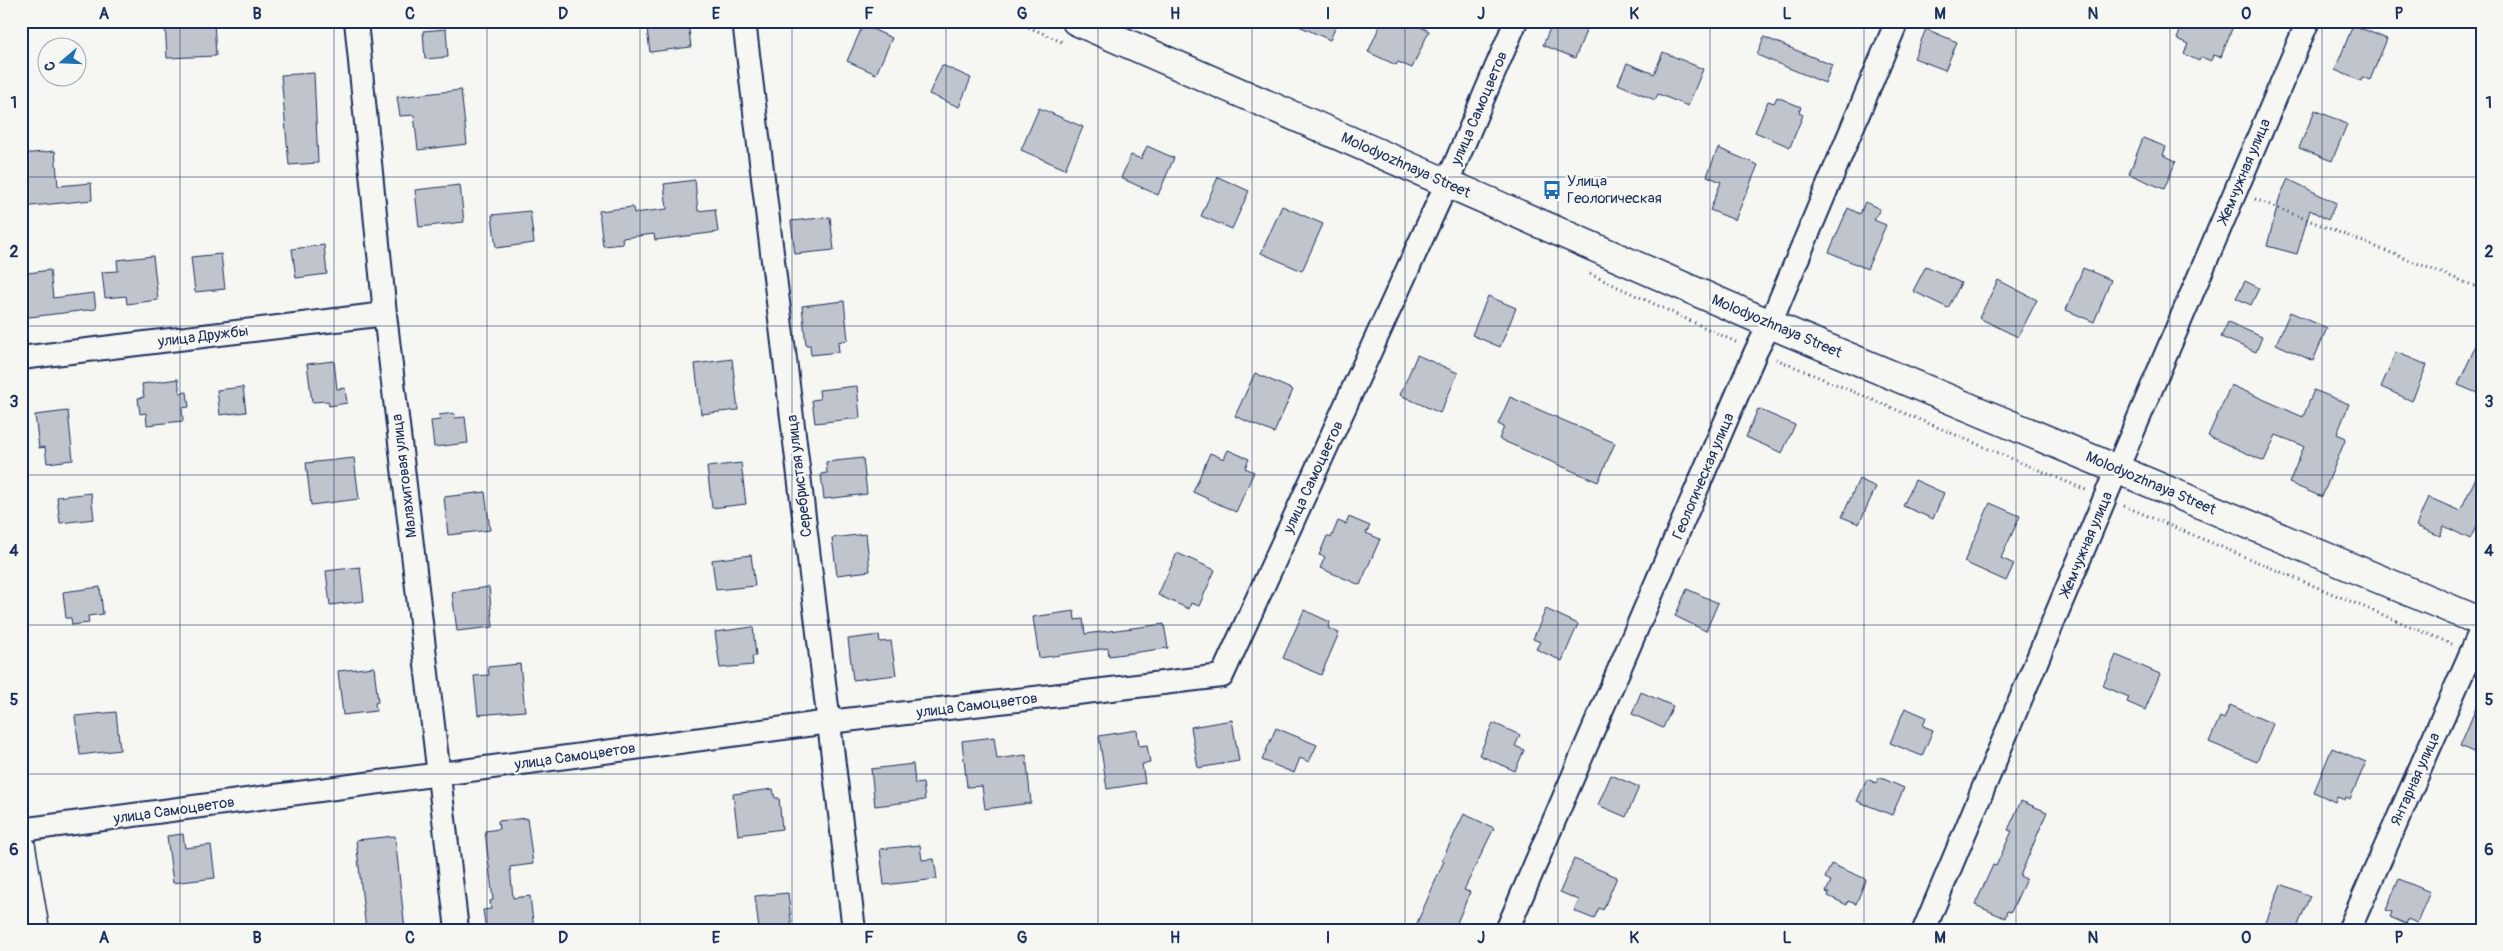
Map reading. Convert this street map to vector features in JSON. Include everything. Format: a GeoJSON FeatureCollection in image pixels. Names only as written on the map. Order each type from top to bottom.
{"type":"FeatureCollection","features":[{"type":"Feature","properties":{"kind":"street","name":"Малахитовая улица"},"geometry":{"type":"LineString","coordinates":[[356,21],[385,314],[438,774],[458,930]]}},
{"type":"Feature","properties":{"kind":"street","name":"Серебристая улица"},"geometry":{"type":"LineString","coordinates":[[744,21],[854,930]]}},
{"type":"Feature","properties":{"kind":"street","name":"Molodyozhnaya Street"},"geometry":{"type":"LineString","coordinates":[[1076,21],[1120,30],[1447,183],[1770,324],[2482,622]]}},
{"type":"Feature","properties":{"kind":"street","name":"улица Самоцветов"},"geometry":{"type":"LineString","coordinates":[[21,830],[829,722],[1222,676],[1447,183],[1516,21]]}},
{"type":"Feature","properties":{"kind":"street","name":"Геологическая улица"},"geometry":{"type":"LineString","coordinates":[[1507,930],[1756,351],[1770,324],[1897,21]]}},
{"type":"Feature","properties":{"kind":"street","name":"Жемчужная улица"},"geometry":{"type":"LineString","coordinates":[[1924,930],[2117,469],[2308,21]]}},
{"type":"Feature","properties":{"kind":"street","name":"улица Дружбы"},"geometry":{"type":"LineString","coordinates":[[21,358],[385,314]]}},
{"type":"Feature","properties":{"kind":"street","name":"Янтарная улица"},"geometry":{"type":"LineString","coordinates":[[2349,930],[2482,628]]}},
{"type":"Feature","properties":{"kind":"street"},"geometry":{"type":"LineString","coordinates":[[21,847],[35,930]]}},
{"type":"Feature","properties":{"kind":"path"},"geometry":{"type":"LineString","coordinates":[[2236,191],[2482,289]]}},
{"type":"Feature","properties":{"kind":"building"},"geometry":{"type":"Polygon","coordinates":[[[165,21],[214,21],[216,56],[167,58],[165,21]]]}},
{"type":"Feature","properties":{"kind":"building"},"geometry":{"type":"Polygon","coordinates":[[[646,21],[688,21],[691,47],[650,52],[646,21]]]}},
{"type":"Feature","properties":{"kind":"building"},"geometry":{"type":"Polygon","coordinates":[[[1288,21],[1338,21],[1330,40],[1288,21]]]}},
{"type":"Feature","properties":{"kind":"building"},"geometry":{"type":"Polygon","coordinates":[[[1382,21],[1408,21],[1429,31],[1412,68],[1398,62],[1396,65],[1368,52],[1382,21]]]}},
{"type":"Feature","properties":{"kind":"building"},"geometry":{"type":"Polygon","coordinates":[[[1553,21],[1590,21],[1575,58],[1543,45],[1553,21]]]}},
{"type":"Feature","properties":{"kind":"building"},"geometry":{"type":"Polygon","coordinates":[[[2184,21],[2235,21],[2221,57],[2213,55],[2211,61],[2201,57],[2199,61],[2184,54],[2188,44],[2177,39],[2184,21]]]}},
{"type":"Feature","properties":{"kind":"building"},"geometry":{"type":"Polygon","coordinates":[[[863,25],[892,38],[876,74],[847,61],[863,25]]]}},
{"type":"Feature","properties":{"kind":"building"},"geometry":{"type":"Polygon","coordinates":[[[2353,25],[2387,39],[2370,80],[2362,77],[2361,81],[2335,70],[2353,25]]]}},
{"type":"Feature","properties":{"kind":"building"},"geometry":{"type":"Polygon","coordinates":[[[446,29],[448,57],[425,59],[423,31],[446,29]]]}},
{"type":"Feature","properties":{"kind":"building"},"geometry":{"type":"Polygon","coordinates":[[[1926,29],[1957,42],[1945,70],[1914,58],[1926,29]]]}},
{"type":"Feature","properties":{"kind":"building"},"geometry":{"type":"Polygon","coordinates":[[[1764,37],[1832,65],[1825,83],[1757,55],[1764,37]]]}},
{"type":"Feature","properties":{"kind":"building"},"geometry":{"type":"Polygon","coordinates":[[[1663,52],[1703,69],[1688,106],[1658,94],[1655,100],[1618,84],[1627,63],[1654,74],[1663,52]]]}},
{"type":"Feature","properties":{"kind":"building"},"geometry":{"type":"Polygon","coordinates":[[[942,65],[971,78],[959,107],[929,94],[942,65]]]}},
{"type":"Feature","properties":{"kind":"building"},"geometry":{"type":"Polygon","coordinates":[[[314,73],[318,163],[289,165],[281,75],[314,73]]]}},
{"type":"Feature","properties":{"kind":"building"},"geometry":{"type":"Polygon","coordinates":[[[461,90],[467,144],[418,150],[414,115],[400,116],[397,97],[461,90]]]}},
{"type":"Feature","properties":{"kind":"building"},"geometry":{"type":"Polygon","coordinates":[[[1777,97],[1801,107],[1799,113],[1803,115],[1790,147],[1755,132],[1768,101],[1774,103],[1777,97]]]}},
{"type":"Feature","properties":{"kind":"building"},"geometry":{"type":"Polygon","coordinates":[[[1039,108],[1083,127],[1065,169],[1021,150],[1039,108]]]}},
{"type":"Feature","properties":{"kind":"building"},"geometry":{"type":"Polygon","coordinates":[[[2315,110],[2347,124],[2332,161],[2299,148],[2315,110]]]}},
{"type":"Feature","properties":{"kind":"building"},"geometry":{"type":"Polygon","coordinates":[[[2143,138],[2166,147],[2163,155],[2176,161],[2164,189],[2129,174],[2143,138]]]}},
{"type":"Feature","properties":{"kind":"building"},"geometry":{"type":"Polygon","coordinates":[[[1147,146],[1174,158],[1158,195],[1121,178],[1131,155],[1141,159],[1147,146]]]}},
{"type":"Feature","properties":{"kind":"building"},"geometry":{"type":"Polygon","coordinates":[[[1718,148],[1758,165],[1735,220],[1710,210],[1721,182],[1707,176],[1718,148]]]}},
{"type":"Feature","properties":{"kind":"building"},"geometry":{"type":"Polygon","coordinates":[[[55,151],[58,186],[91,183],[92,200],[21,207],[21,154],[55,151]]]}},
{"type":"Feature","properties":{"kind":"building"},"geometry":{"type":"Polygon","coordinates":[[[1218,177],[1249,191],[1232,229],[1201,216],[1218,177]]]}},
{"type":"Feature","properties":{"kind":"building"},"geometry":{"type":"Polygon","coordinates":[[[2288,179],[2336,203],[2328,220],[2310,210],[2297,254],[2267,246],[2280,196],[2288,179]]]}},
{"type":"Feature","properties":{"kind":"building"},"geometry":{"type":"Polygon","coordinates":[[[695,180],[698,211],[715,209],[718,232],[655,240],[654,234],[622,238],[623,244],[603,246],[599,211],[633,207],[634,213],[667,209],[664,184],[695,180]]]}},
{"type":"Feature","properties":{"kind":"building"},"geometry":{"type":"Polygon","coordinates":[[[460,185],[464,222],[419,227],[415,190],[460,185]]]}},
{"type":"Feature","properties":{"kind":"building"},"geometry":{"type":"Polygon","coordinates":[[[1865,202],[1880,209],[1874,220],[1886,225],[1867,269],[1829,252],[1848,208],[1860,214],[1865,202]]]}},
{"type":"Feature","properties":{"kind":"building"},"geometry":{"type":"Polygon","coordinates":[[[1282,206],[1323,224],[1302,271],[1261,253],[1282,206]]]}},
{"type":"Feature","properties":{"kind":"building"},"geometry":{"type":"Polygon","coordinates":[[[530,211],[534,243],[496,248],[492,215],[530,211]]]}},
{"type":"Feature","properties":{"kind":"building"},"geometry":{"type":"Polygon","coordinates":[[[830,217],[834,250],[795,254],[791,221],[830,217]]]}},
{"type":"Feature","properties":{"kind":"building"},"geometry":{"type":"Polygon","coordinates":[[[324,245],[327,274],[296,278],[292,249],[324,245]]]}},
{"type":"Feature","properties":{"kind":"building"},"geometry":{"type":"Polygon","coordinates":[[[221,254],[225,289],[195,292],[191,257],[221,254]]]}},
{"type":"Feature","properties":{"kind":"building"},"geometry":{"type":"Polygon","coordinates":[[[153,256],[158,300],[127,304],[126,296],[105,298],[102,272],[118,271],[117,260],[153,256]]]}},
{"type":"Feature","properties":{"kind":"building"},"geometry":{"type":"Polygon","coordinates":[[[1926,266],[1961,283],[1948,308],[1913,291],[1926,266]]]}},
{"type":"Feature","properties":{"kind":"building"},"geometry":{"type":"Polygon","coordinates":[[[2083,268],[2111,280],[2094,322],[2066,310],[2083,268]]]}},
{"type":"Feature","properties":{"kind":"building"},"geometry":{"type":"Polygon","coordinates":[[[50,270],[53,298],[94,293],[96,309],[21,318],[21,274],[50,270]]]}},
{"type":"Feature","properties":{"kind":"building"},"geometry":{"type":"Polygon","coordinates":[[[1998,280],[2037,300],[2018,337],[1979,318],[1998,280]]]}},
{"type":"Feature","properties":{"kind":"building"},"geometry":{"type":"Polygon","coordinates":[[[2245,281],[2259,288],[2251,305],[2236,298],[2245,281]]]}},
{"type":"Feature","properties":{"kind":"building"},"geometry":{"type":"Polygon","coordinates":[[[1488,296],[1516,308],[1500,347],[1472,335],[1488,296]]]}},
{"type":"Feature","properties":{"kind":"building"},"geometry":{"type":"Polygon","coordinates":[[[844,301],[848,340],[838,342],[839,352],[811,355],[810,345],[806,345],[802,306],[844,301]]]}},
{"type":"Feature","properties":{"kind":"building"},"geometry":{"type":"Polygon","coordinates":[[[2290,312],[2327,328],[2313,361],[2276,344],[2290,312]]]}},
{"type":"Feature","properties":{"kind":"building"},"geometry":{"type":"Polygon","coordinates":[[[2228,322],[2262,337],[2256,352],[2221,337],[2228,322]]]}},
{"type":"Feature","properties":{"kind":"building"},"geometry":{"type":"Polygon","coordinates":[[[2482,332],[2482,395],[2458,385],[2482,332]]]}},
{"type":"Feature","properties":{"kind":"building"},"geometry":{"type":"Polygon","coordinates":[[[2396,352],[2427,365],[2412,401],[2381,387],[2396,352]]]}},
{"type":"Feature","properties":{"kind":"building"},"geometry":{"type":"Polygon","coordinates":[[[1417,355],[1458,373],[1440,413],[1400,395],[1417,355]]]}},
{"type":"Feature","properties":{"kind":"building"},"geometry":{"type":"Polygon","coordinates":[[[732,359],[738,410],[701,414],[695,364],[732,359]]]}},
{"type":"Feature","properties":{"kind":"building"},"geometry":{"type":"Polygon","coordinates":[[[334,361],[337,389],[345,388],[347,403],[329,406],[328,401],[312,402],[307,364],[334,361]]]}},
{"type":"Feature","properties":{"kind":"building"},"geometry":{"type":"Polygon","coordinates":[[[1255,373],[1293,390],[1274,433],[1235,416],[1255,373]]]}},
{"type":"Feature","properties":{"kind":"building"},"geometry":{"type":"Polygon","coordinates":[[[178,379],[180,393],[187,392],[189,407],[182,408],[183,421],[147,425],[146,413],[140,414],[138,398],[144,397],[142,384],[178,379]]]}},
{"type":"Feature","properties":{"kind":"building"},"geometry":{"type":"Polygon","coordinates":[[[2231,385],[2303,417],[2314,390],[2349,404],[2337,434],[2346,438],[2322,497],[2289,483],[2304,446],[2276,435],[2264,461],[2208,436],[2231,385]]]}},
{"type":"Feature","properties":{"kind":"building"},"geometry":{"type":"Polygon","coordinates":[[[857,386],[860,418],[815,423],[812,400],[820,399],[819,390],[857,386]]]}},
{"type":"Feature","properties":{"kind":"building"},"geometry":{"type":"Polygon","coordinates":[[[243,387],[246,412],[220,415],[217,390],[243,387]]]}},
{"type":"Feature","properties":{"kind":"building"},"geometry":{"type":"Polygon","coordinates":[[[1510,397],[1615,443],[1598,482],[1499,439],[1504,427],[1498,424],[1510,397]]]}},
{"type":"Feature","properties":{"kind":"building"},"geometry":{"type":"Polygon","coordinates":[[[1758,409],[1795,425],[1782,453],[1746,437],[1758,409]]]}},
{"type":"Feature","properties":{"kind":"building"},"geometry":{"type":"Polygon","coordinates":[[[68,411],[73,460],[47,463],[45,447],[39,448],[35,415],[68,411]]]}},
{"type":"Feature","properties":{"kind":"building"},"geometry":{"type":"Polygon","coordinates":[[[454,413],[455,418],[465,417],[468,443],[434,447],[431,421],[440,420],[439,415],[454,413]]]}},
{"type":"Feature","properties":{"kind":"building"},"geometry":{"type":"Polygon","coordinates":[[[1228,450],[1249,459],[1245,468],[1254,472],[1236,512],[1193,492],[1210,453],[1224,459],[1228,450]]]}},
{"type":"Feature","properties":{"kind":"building"},"geometry":{"type":"Polygon","coordinates":[[[354,458],[359,499],[311,505],[306,463],[354,458]]]}},
{"type":"Feature","properties":{"kind":"building"},"geometry":{"type":"Polygon","coordinates":[[[863,458],[867,494],[824,499],[821,474],[827,473],[826,462],[863,458]]]}},
{"type":"Feature","properties":{"kind":"building"},"geometry":{"type":"Polygon","coordinates":[[[741,463],[746,504],[712,508],[707,467],[741,463]]]}},
{"type":"Feature","properties":{"kind":"building"},"geometry":{"type":"Polygon","coordinates":[[[2482,465],[2482,515],[2470,539],[2444,526],[2440,536],[2416,526],[2428,497],[2460,511],[2482,465]]]}},
{"type":"Feature","properties":{"kind":"building"},"geometry":{"type":"Polygon","coordinates":[[[1859,479],[1876,487],[1859,524],[1842,517],[1859,479]]]}},
{"type":"Feature","properties":{"kind":"building"},"geometry":{"type":"Polygon","coordinates":[[[1915,480],[1944,493],[1933,519],[1903,506],[1915,480]]]}},
{"type":"Feature","properties":{"kind":"building"},"geometry":{"type":"Polygon","coordinates":[[[485,492],[490,530],[448,535],[444,497],[485,492]]]}},
{"type":"Feature","properties":{"kind":"building"},"geometry":{"type":"Polygon","coordinates":[[[91,493],[94,519],[60,523],[57,497],[91,493]]]}},
{"type":"Feature","properties":{"kind":"building"},"geometry":{"type":"Polygon","coordinates":[[[1990,503],[2020,516],[2001,558],[2014,564],[2006,581],[1964,562],[1990,503]]]}},
{"type":"Feature","properties":{"kind":"building"},"geometry":{"type":"Polygon","coordinates":[[[1349,517],[1370,526],[1366,533],[1380,539],[1360,585],[1320,568],[1325,557],[1319,555],[1327,536],[1331,538],[1338,521],[1346,524],[1349,517]]]}},
{"type":"Feature","properties":{"kind":"building"},"geometry":{"type":"Polygon","coordinates":[[[866,534],[870,571],[837,575],[832,538],[866,534]]]}},
{"type":"Feature","properties":{"kind":"building"},"geometry":{"type":"Polygon","coordinates":[[[1177,553],[1215,570],[1199,606],[1191,603],[1189,609],[1158,595],[1177,553]]]}},
{"type":"Feature","properties":{"kind":"building"},"geometry":{"type":"Polygon","coordinates":[[[751,555],[755,586],[716,590],[712,560],[751,555]]]}},
{"type":"Feature","properties":{"kind":"building"},"geometry":{"type":"Polygon","coordinates":[[[360,567],[364,601],[330,605],[326,571],[360,567]]]}},
{"type":"Feature","properties":{"kind":"building"},"geometry":{"type":"Polygon","coordinates":[[[100,587],[103,614],[88,616],[89,623],[72,625],[71,618],[66,618],[63,592],[100,587]]]}},
{"type":"Feature","properties":{"kind":"building"},"geometry":{"type":"Polygon","coordinates":[[[489,587],[493,627],[457,631],[452,592],[489,587]]]}},
{"type":"Feature","properties":{"kind":"building"},"geometry":{"type":"Polygon","coordinates":[[[1687,589],[1718,603],[1706,631],[1675,616],[1687,589]]]}},
{"type":"Feature","properties":{"kind":"building"},"geometry":{"type":"Polygon","coordinates":[[[1546,609],[1578,624],[1562,661],[1536,649],[1540,642],[1533,639],[1546,609]]]}},
{"type":"Feature","properties":{"kind":"building"},"geometry":{"type":"Polygon","coordinates":[[[1304,610],[1330,622],[1328,628],[1339,633],[1321,675],[1283,658],[1304,610]]]}},
{"type":"Feature","properties":{"kind":"building"},"geometry":{"type":"Polygon","coordinates":[[[1074,611],[1075,620],[1083,619],[1085,634],[1164,624],[1168,648],[1109,656],[1108,648],[1039,658],[1033,617],[1074,611]]]}},
{"type":"Feature","properties":{"kind":"building"},"geometry":{"type":"Polygon","coordinates":[[[753,627],[756,656],[752,656],[753,665],[720,668],[715,632],[753,627]]]}},
{"type":"Feature","properties":{"kind":"building"},"geometry":{"type":"Polygon","coordinates":[[[879,635],[880,642],[891,641],[896,675],[853,680],[848,639],[879,635]]]}},
{"type":"Feature","properties":{"kind":"building"},"geometry":{"type":"Polygon","coordinates":[[[2116,655],[2160,674],[2145,710],[2127,702],[2129,697],[2103,686],[2116,655]]]}},
{"type":"Feature","properties":{"kind":"building"},"geometry":{"type":"Polygon","coordinates":[[[520,664],[525,711],[478,715],[474,676],[489,675],[488,667],[520,664]]]}},
{"type":"Feature","properties":{"kind":"building"},"geometry":{"type":"Polygon","coordinates":[[[374,667],[378,702],[375,703],[376,711],[343,715],[338,671],[374,667]]]}},
{"type":"Feature","properties":{"kind":"building"},"geometry":{"type":"Polygon","coordinates":[[[1641,692],[1673,706],[1663,728],[1632,714],[1641,692]]]}},
{"type":"Feature","properties":{"kind":"building"},"geometry":{"type":"Polygon","coordinates":[[[2482,694],[2482,756],[2460,746],[2482,694]]]}},
{"type":"Feature","properties":{"kind":"building"},"geometry":{"type":"Polygon","coordinates":[[[2230,705],[2273,724],[2257,762],[2209,742],[2220,717],[2224,719],[2230,705]]]}},
{"type":"Feature","properties":{"kind":"building"},"geometry":{"type":"Polygon","coordinates":[[[1905,708],[1926,717],[1923,726],[1933,730],[1922,756],[1890,743],[1905,708]]]}},
{"type":"Feature","properties":{"kind":"building"},"geometry":{"type":"Polygon","coordinates":[[[116,712],[120,750],[80,755],[75,716],[116,712]]]}},
{"type":"Feature","properties":{"kind":"building"},"geometry":{"type":"Polygon","coordinates":[[[1232,720],[1239,761],[1198,768],[1191,727],[1232,720]]]}},
{"type":"Feature","properties":{"kind":"building"},"geometry":{"type":"Polygon","coordinates":[[[1493,723],[1520,735],[1515,746],[1524,750],[1515,771],[1479,755],[1493,723]]]}},
{"type":"Feature","properties":{"kind":"building"},"geometry":{"type":"Polygon","coordinates":[[[1276,728],[1317,745],[1309,762],[1300,758],[1294,773],[1262,760],[1276,728]]]}},
{"type":"Feature","properties":{"kind":"building"},"geometry":{"type":"Polygon","coordinates":[[[1137,730],[1139,746],[1147,745],[1150,763],[1142,764],[1145,783],[1107,789],[1099,736],[1137,730]]]}},
{"type":"Feature","properties":{"kind":"building"},"geometry":{"type":"Polygon","coordinates":[[[994,737],[997,759],[1026,755],[1031,803],[985,809],[982,786],[967,787],[962,741],[994,737]]]}},
{"type":"Feature","properties":{"kind":"building"},"geometry":{"type":"Polygon","coordinates":[[[2332,748],[2366,762],[2350,799],[2346,797],[2345,800],[2337,797],[2335,802],[2314,792],[2332,748]]]}},
{"type":"Feature","properties":{"kind":"building"},"geometry":{"type":"Polygon","coordinates":[[[913,764],[915,784],[923,783],[925,800],[875,806],[871,769],[913,764]]]}},
{"type":"Feature","properties":{"kind":"building"},"geometry":{"type":"Polygon","coordinates":[[[1611,775],[1639,787],[1626,817],[1598,805],[1611,775]]]}},
{"type":"Feature","properties":{"kind":"building"},"geometry":{"type":"Polygon","coordinates":[[[1879,777],[1904,788],[1892,815],[1857,801],[1867,779],[1876,783],[1879,777]]]}},
{"type":"Feature","properties":{"kind":"building"},"geometry":{"type":"Polygon","coordinates":[[[773,789],[775,798],[779,798],[782,829],[738,835],[733,794],[773,789]]]}},
{"type":"Feature","properties":{"kind":"building"},"geometry":{"type":"Polygon","coordinates":[[[2021,801],[2047,812],[2020,876],[2026,879],[2011,912],[2007,911],[2005,918],[1975,905],[1993,865],[1996,866],[2012,831],[2008,830],[2021,801]]]}},
{"type":"Feature","properties":{"kind":"building"},"geometry":{"type":"Polygon","coordinates":[[[1464,814],[1494,828],[1464,890],[1470,892],[1454,930],[1414,930],[1444,861],[1442,860],[1464,814]]]}},
{"type":"Feature","properties":{"kind":"building"},"geometry":{"type":"Polygon","coordinates":[[[527,818],[533,864],[510,867],[513,898],[530,896],[534,930],[486,930],[483,910],[491,909],[490,901],[493,900],[485,831],[499,829],[498,821],[527,818]]]}},
{"type":"Feature","properties":{"kind":"building"},"geometry":{"type":"Polygon","coordinates":[[[183,834],[185,848],[211,845],[215,878],[173,883],[167,836],[183,834]]]}},
{"type":"Feature","properties":{"kind":"building"},"geometry":{"type":"Polygon","coordinates":[[[395,836],[405,930],[366,930],[356,840],[395,836]]]}},
{"type":"Feature","properties":{"kind":"building"},"geometry":{"type":"Polygon","coordinates":[[[920,845],[922,860],[934,859],[937,879],[884,885],[880,849],[920,845]]]}},
{"type":"Feature","properties":{"kind":"building"},"geometry":{"type":"Polygon","coordinates":[[[1574,859],[1617,877],[1603,910],[1599,908],[1594,919],[1574,911],[1579,900],[1560,892],[1574,859]]]}},
{"type":"Feature","properties":{"kind":"building"},"geometry":{"type":"Polygon","coordinates":[[[1831,864],[1866,879],[1856,904],[1848,901],[1847,905],[1828,896],[1829,893],[1826,892],[1831,881],[1825,878],[1831,864]]]}},
{"type":"Feature","properties":{"kind":"building"},"geometry":{"type":"Polygon","coordinates":[[[2399,879],[2430,892],[2417,923],[2408,919],[2406,924],[2390,917],[2392,912],[2386,910],[2399,879]]]}},
{"type":"Feature","properties":{"kind":"building"},"geometry":{"type":"Polygon","coordinates":[[[2281,884],[2310,896],[2296,930],[2276,930],[2265,925],[2281,884]]]}},
{"type":"Feature","properties":{"kind":"building"},"geometry":{"type":"Polygon","coordinates":[[[788,893],[792,930],[759,930],[755,896],[788,893]]]}},
{"type":"Feature","properties":{"kind":"place","name":"Улица Геологическая"},"geometry":{"type":"Point","coordinates":[1552,190]}}]}
